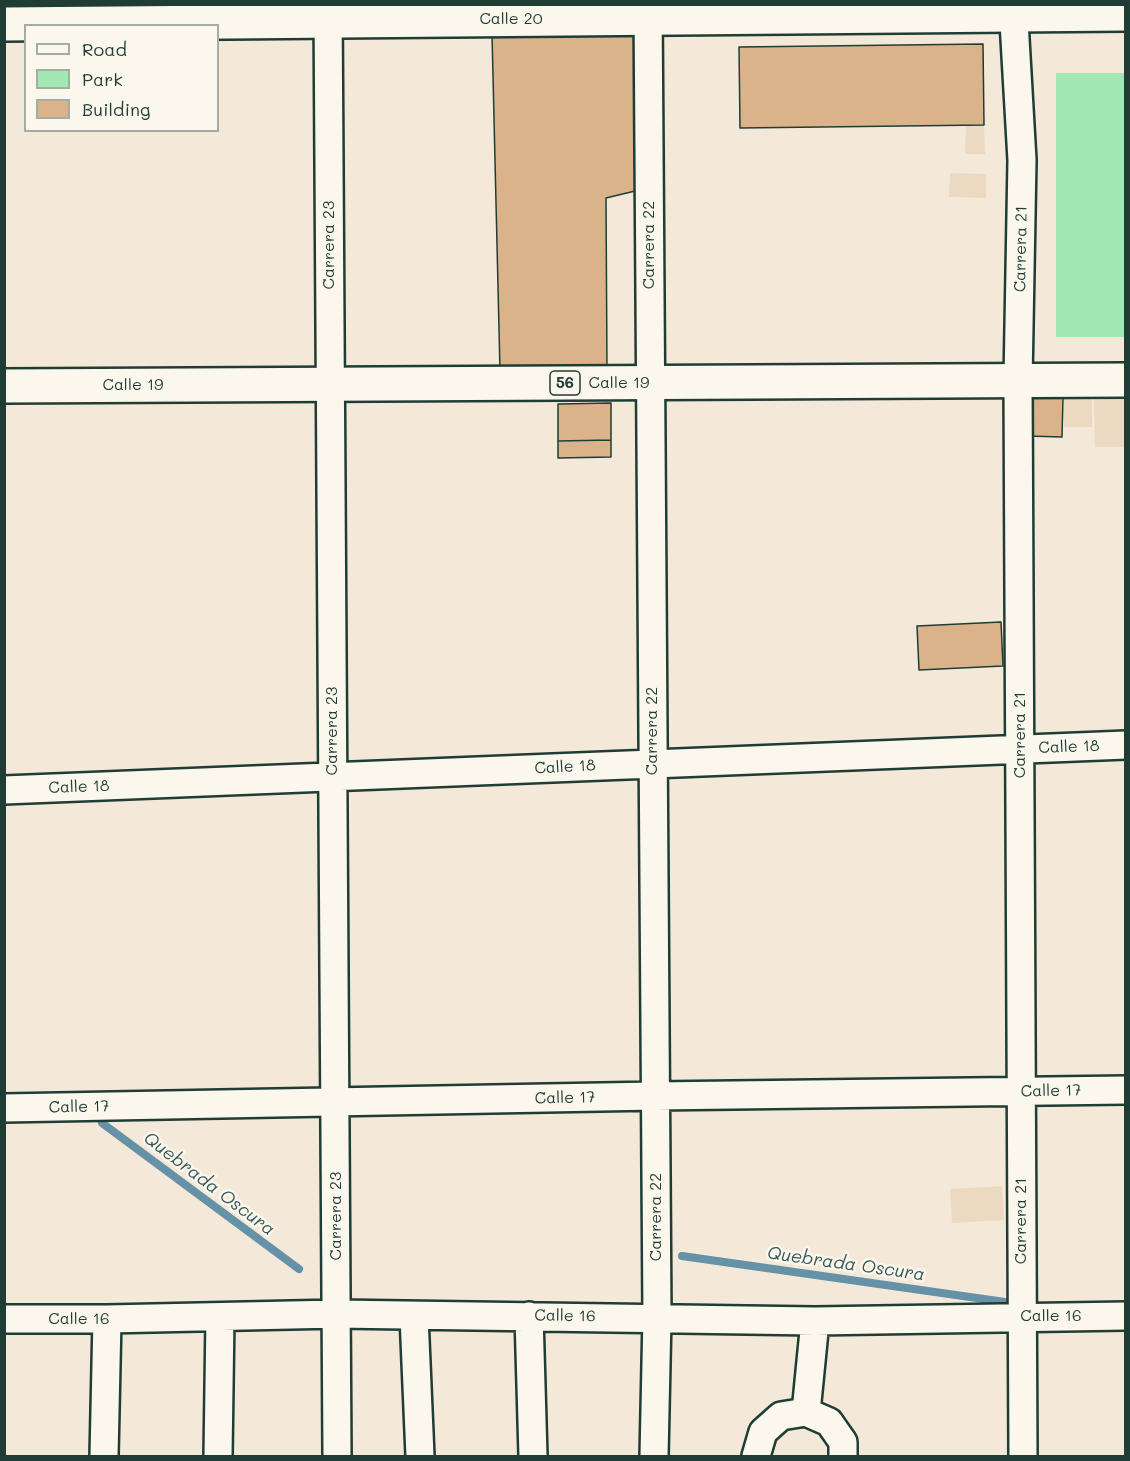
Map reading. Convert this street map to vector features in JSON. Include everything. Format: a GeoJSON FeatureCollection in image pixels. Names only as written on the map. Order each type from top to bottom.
{"type":"FeatureCollection","features":[{"type":"Feature","properties":{"kind":"main road","name":"Calle 20"},"geometry":{"type":"LineString","coordinates":[[4,24],[101,14],[1012,10],[1125,14]]}},
{"type":"Feature","properties":{"kind":"main road","name":"Calle 19"},"geometry":{"type":"LineString","coordinates":[[4,386],[1125,380]]}},
{"type":"Feature","properties":{"kind":"street","name":"Carrera 21"},"geometry":{"type":"LineString","coordinates":[[1012,10],[1022,126],[1018,381],[1023,1456]]}},
{"type":"Feature","properties":{"kind":"street","name":"Carrera 22"},"geometry":{"type":"LineString","coordinates":[[648,11],[657,1317],[654,1456]]}},
{"type":"Feature","properties":{"kind":"street","name":"Carrera 23"},"geometry":{"type":"LineString","coordinates":[[328,13],[337,1456]]}},
{"type":"Feature","properties":{"kind":"street","name":"Calle 18"},"geometry":{"type":"LineString","coordinates":[[4,790],[1125,745]]}},
{"type":"Feature","properties":{"kind":"street","name":"Calle 17"},"geometry":{"type":"LineString","coordinates":[[4,1108],[1125,1090]]}},
{"type":"Feature","properties":{"kind":"street","name":"Calle 16"},"geometry":{"type":"LineString","coordinates":[[4,1319],[336,1314],[815,1321],[1125,1316]]}},
{"type":"Feature","properties":{"kind":"street"},"geometry":{"type":"LineString","coordinates":[[414,1316],[420,1456]]}},
{"type":"Feature","properties":{"kind":"street"},"geometry":{"type":"LineString","coordinates":[[529,1316],[533,1456]]}},
{"type":"Feature","properties":{"kind":"street"},"geometry":{"type":"LineString","coordinates":[[218,1456],[220,1317]]}},
{"type":"Feature","properties":{"kind":"street"},"geometry":{"type":"LineString","coordinates":[[104,1456],[107,1319]]}},
{"type":"Feature","properties":{"kind":"street"},"geometry":{"type":"LineString","coordinates":[[806,1412],[815,1321]]}},
{"type":"Feature","properties":{"kind":"street"},"geometry":{"type":"LineString","coordinates":[[756,1456],[763,1432],[781,1416],[806,1412],[829,1422],[843,1442],[843,1456]]}},
{"type":"Feature","properties":{"kind":"shaded area"},"geometry":{"type":"Polygon","coordinates":[[[966,125],[984,125],[985,154],[965,154],[966,125]]]}},
{"type":"Feature","properties":{"kind":"shaded area"},"geometry":{"type":"Polygon","coordinates":[[[950,173],[986,174],[986,198],[949,197],[950,173]]]}},
{"type":"Feature","properties":{"kind":"shaded area"},"geometry":{"type":"Polygon","coordinates":[[[1094,397],[1125,397],[1125,447],[1095,447],[1094,397]]]}},
{"type":"Feature","properties":{"kind":"shaded area"},"geometry":{"type":"Polygon","coordinates":[[[1064,398],[1092,398],[1092,427],[1064,427],[1064,398]]]}},
{"type":"Feature","properties":{"kind":"shaded area"},"geometry":{"type":"Polygon","coordinates":[[[1002,1186],[1004,1220],[952,1223],[950,1189],[1002,1186]]]}},
{"type":"Feature","properties":{"kind":"green space"},"geometry":{"type":"Polygon","coordinates":[[[1056,73],[1125,73],[1125,337],[1056,337],[1056,73]]]}},
{"type":"Feature","properties":{"kind":"building"},"geometry":{"type":"Polygon","coordinates":[[[634,32],[635,191],[606,198],[607,371],[500,371],[492,34],[634,32]]]}},
{"type":"Feature","properties":{"kind":"building"},"geometry":{"type":"Polygon","coordinates":[[[983,44],[984,125],[740,128],[739,47],[983,44]]]}},
{"type":"Feature","properties":{"kind":"building"},"geometry":{"type":"Polygon","coordinates":[[[1028,398],[1063,398],[1062,437],[1027,436],[1028,398]]]}},
{"type":"Feature","properties":{"kind":"building"},"geometry":{"type":"Polygon","coordinates":[[[611,403],[611,440],[558,441],[558,404],[611,403]]]}},
{"type":"Feature","properties":{"kind":"building"},"geometry":{"type":"Polygon","coordinates":[[[611,440],[611,457],[558,458],[558,441],[611,440]]]}},
{"type":"Feature","properties":{"kind":"building"},"geometry":{"type":"Polygon","coordinates":[[[1001,622],[1003,666],[919,670],[917,626],[1001,622]]]}},
{"type":"Feature","properties":{"kind":"waterway","name":"Quebrada Oscura"},"geometry":{"type":"LineString","coordinates":[[102,1123],[299,1269]]}},
{"type":"Feature","properties":{"kind":"waterway","name":"Quebrada Oscura"},"geometry":{"type":"LineString","coordinates":[[682,1256],[1005,1302]]}}]}
